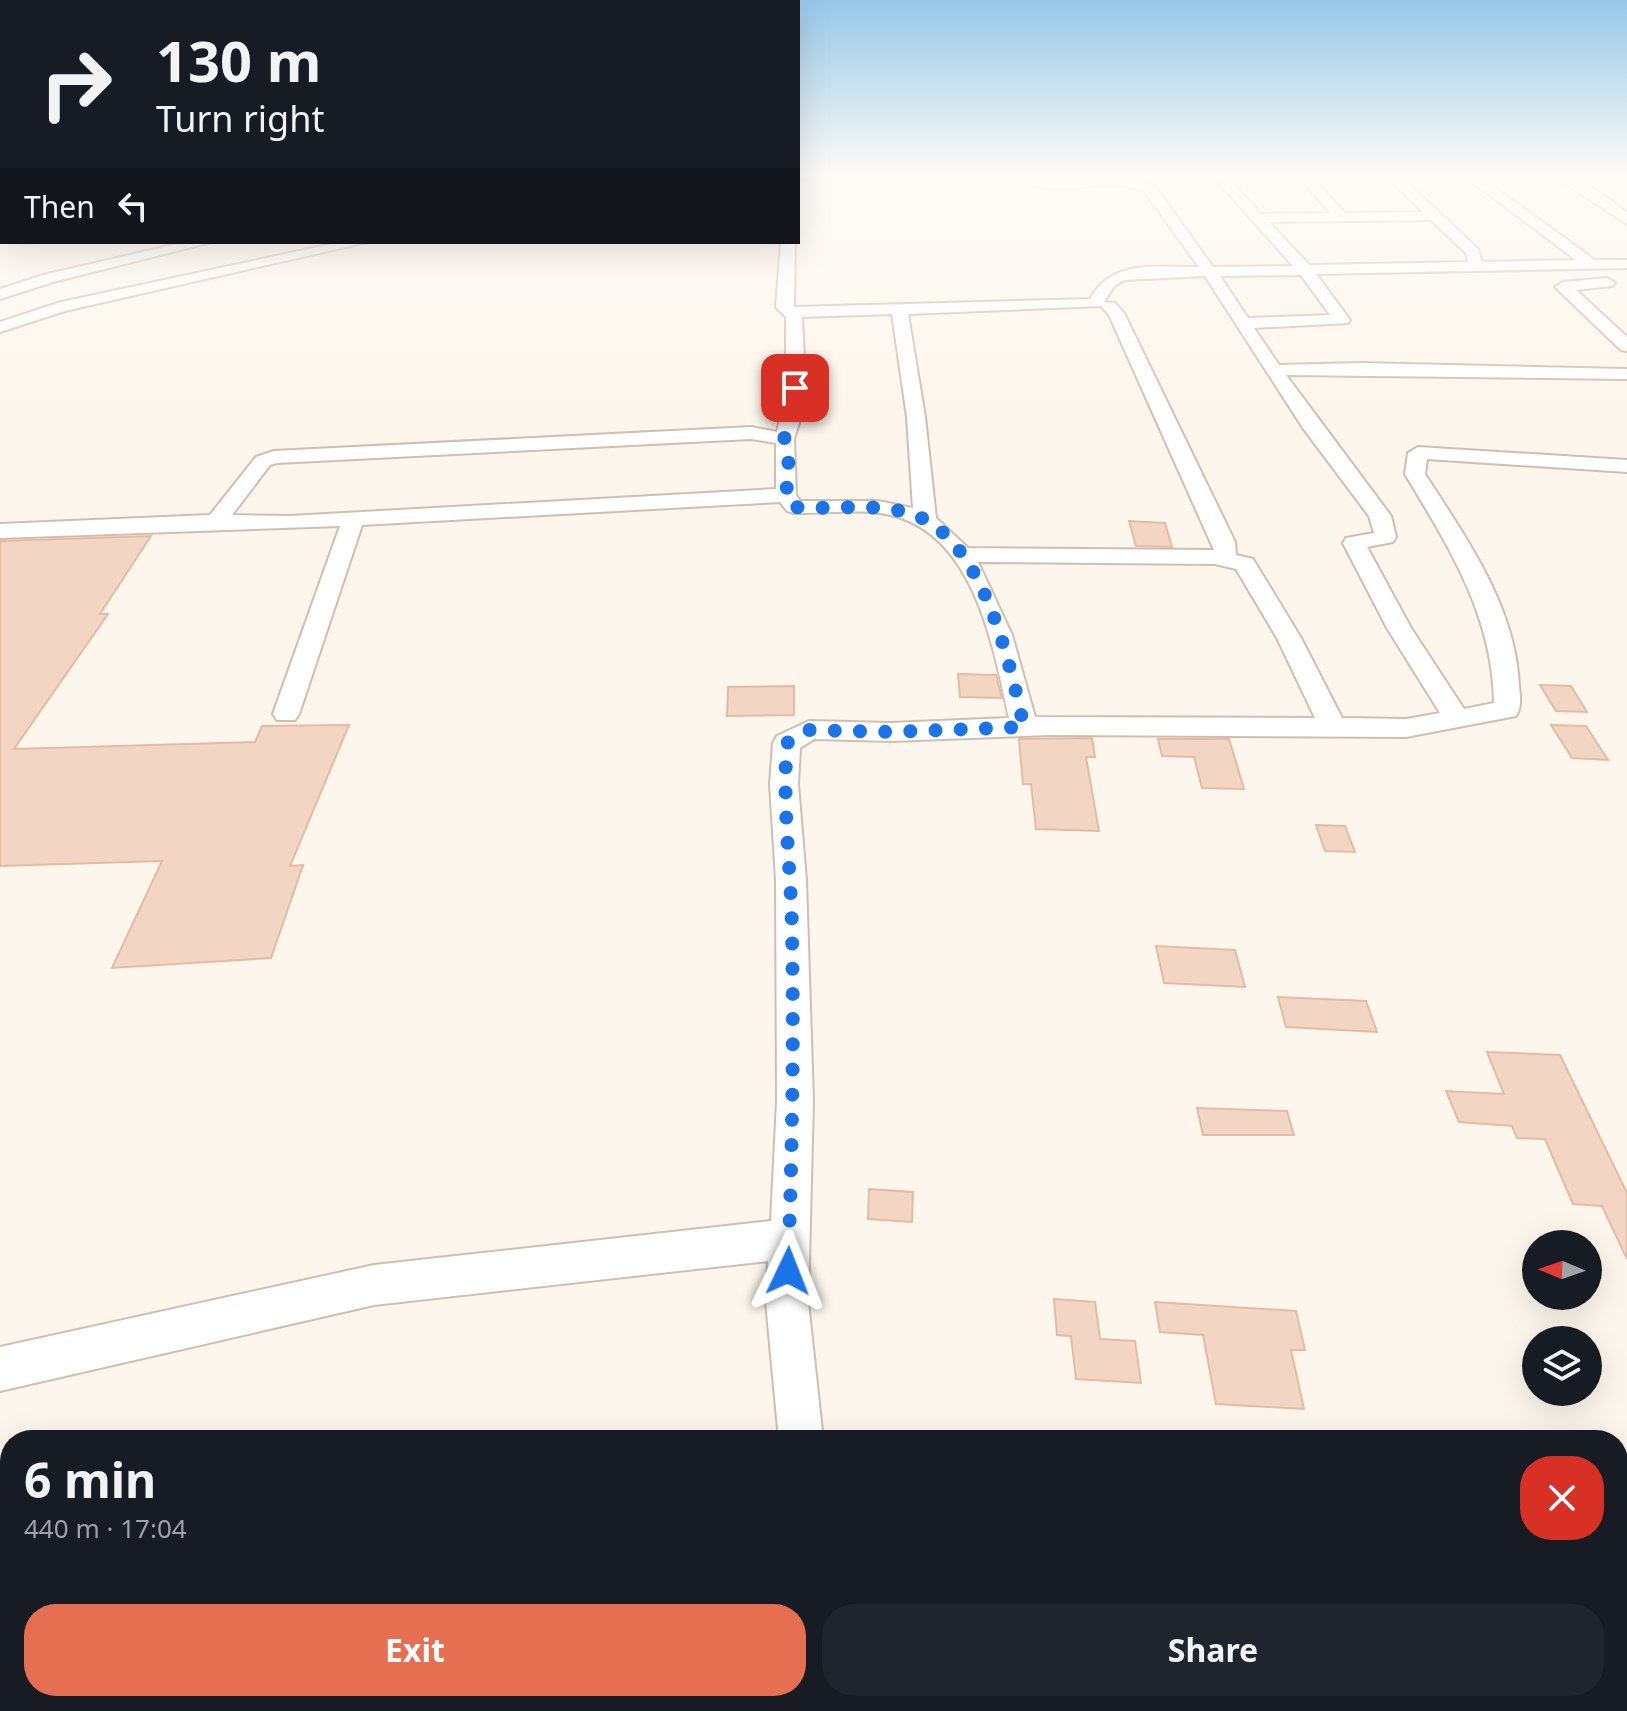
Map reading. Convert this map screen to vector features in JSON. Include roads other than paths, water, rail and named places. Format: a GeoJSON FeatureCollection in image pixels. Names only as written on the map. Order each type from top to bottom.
{"type":"FeatureCollection","features":[{"type":"Feature","properties":{"kind":"street"},"geometry":{"type":"LineString","coordinates":[[0,294],[48,278],[145,256]]}},
{"type":"Feature","properties":{"kind":"street"},"geometry":{"type":"LineString","coordinates":[[0,327],[167,282],[294,256]]}},
{"type":"Feature","properties":{"kind":"street"},"geometry":{"type":"LineString","coordinates":[[787,256],[784,307],[794,316],[796,360],[794,416],[784,439],[789,466],[786,495],[794,507],[904,511],[925,519],[962,555],[972,566],[988,601],[1011,667],[1024,727]]}},
{"type":"Feature","properties":{"kind":"street"},"geometry":{"type":"LineString","coordinates":[[1200,256],[1336,459],[1385,522],[1385,537],[1354,543],[1399,628],[1458,720]]}},
{"type":"Feature","properties":{"kind":"street"},"geometry":{"type":"LineString","coordinates":[[1245,323],[1342,320],[1291,256]]}},
{"type":"Feature","properties":{"kind":"street"},"geometry":{"type":"LineString","coordinates":[[1474,256],[1476,268]]}},
{"type":"Feature","properties":{"kind":"street"},"geometry":{"type":"LineString","coordinates":[[1579,256],[1592,265]]}},
{"type":"Feature","properties":{"kind":"street"},"geometry":{"type":"LineString","coordinates":[[791,312],[1094,304],[1100,300],[1104,287],[1117,276],[1211,271],[1307,272],[1627,264]]}},
{"type":"Feature","properties":{"kind":"street"},"geometry":{"type":"LineString","coordinates":[[1627,284],[1563,287],[1627,346]]}},
{"type":"Feature","properties":{"kind":"street"},"geometry":{"type":"LineString","coordinates":[[1109,306],[1127,336],[1224,542],[1226,553],[1215,557]]}},
{"type":"Feature","properties":{"kind":"street"},"geometry":{"type":"LineString","coordinates":[[899,308],[916,417],[925,519]]}},
{"type":"Feature","properties":{"kind":"street"},"geometry":{"type":"LineString","coordinates":[[0,314],[29,317]]}},
{"type":"Feature","properties":{"kind":"street"},"geometry":{"type":"LineString","coordinates":[[1275,370],[1362,368],[1627,374]]}},
{"type":"Feature","properties":{"kind":"street"},"geometry":{"type":"LineString","coordinates":[[216,521],[263,461],[274,457],[751,433],[784,439]]}},
{"type":"Feature","properties":{"kind":"street"},"geometry":{"type":"LineString","coordinates":[[800,1430],[787,1302],[795,1101],[791,880],[784,784],[787,743],[809,730],[1406,728],[1507,710],[1508,673],[1493,608],[1415,474],[1418,453],[1627,466]]}},
{"type":"Feature","properties":{"kind":"street"},"geometry":{"type":"LineString","coordinates":[[0,531],[353,518],[786,495]]}},
{"type":"Feature","properties":{"kind":"street"},"geometry":{"type":"LineString","coordinates":[[286,714],[353,518]]}},
{"type":"Feature","properties":{"kind":"street"},"geometry":{"type":"LineString","coordinates":[[962,555],[1215,557],[1245,564],[1257,579],[1333,727]]}},
{"type":"Feature","properties":{"kind":"street"},"geometry":{"type":"LineString","coordinates":[[0,1369],[374,1285],[789,1239]]}}]}
